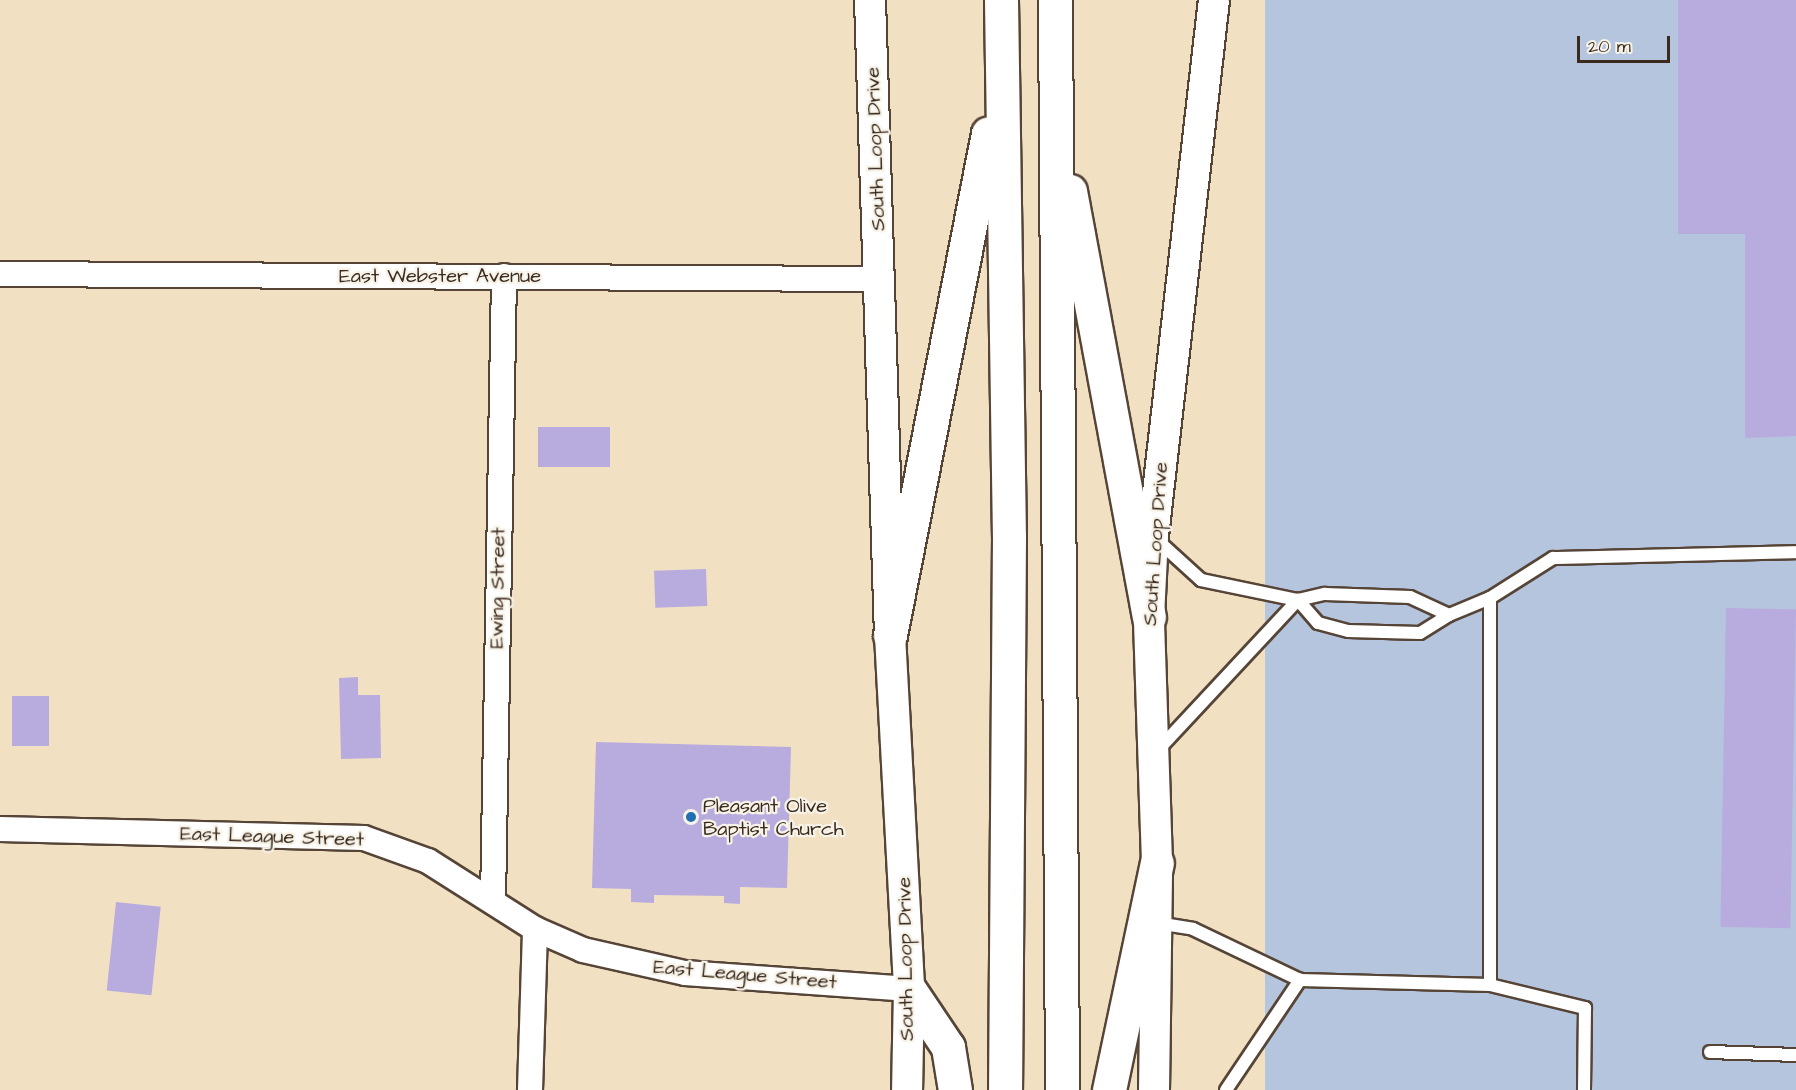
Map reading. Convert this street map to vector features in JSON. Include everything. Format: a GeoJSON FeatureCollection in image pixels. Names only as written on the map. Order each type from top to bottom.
{"type":"FeatureCollection","features":[{"type":"Feature","properties":{"kind":"highway"},"geometry":{"type":"LineString","coordinates":[[1001,0],[1009,537],[1005,1090]]}},
{"type":"Feature","properties":{"kind":"highway"},"geometry":{"type":"LineString","coordinates":[[1055,0],[1062,1090]]}},
{"type":"Feature","properties":{"kind":"highway"},"geometry":{"type":"LineString","coordinates":[[890,635],[1001,66]]}},
{"type":"Feature","properties":{"kind":"highway"},"geometry":{"type":"LineString","coordinates":[[1054,104],[1149,617]]}},
{"type":"Feature","properties":{"kind":"highway"},"geometry":{"type":"LineString","coordinates":[[1109,1090],[1157,864]]}},
{"type":"Feature","properties":{"kind":"highway"},"geometry":{"type":"LineString","coordinates":[[909,989],[948,1047],[955,1090]]}},
{"type":"Feature","properties":{"kind":"street","name":"South Loop Drive"},"geometry":{"type":"LineString","coordinates":[[870,0],[890,635],[909,989],[907,1090]]}},
{"type":"Feature","properties":{"kind":"street","name":"South Loop Drive"},"geometry":{"type":"LineString","coordinates":[[1154,1090],[1157,864],[1149,617],[1153,536],[1214,0]]}},
{"type":"Feature","properties":{"kind":"street","name":"East Webster Avenue"},"geometry":{"type":"LineString","coordinates":[[0,274],[880,279]]}},
{"type":"Feature","properties":{"kind":"street","name":"Ewing Street"},"geometry":{"type":"LineString","coordinates":[[493,901],[504,276]]}},
{"type":"Feature","properties":{"kind":"street","name":"East League Street"},"geometry":{"type":"LineString","coordinates":[[0,829],[364,838],[428,861],[535,928],[640,966],[909,989]]}},
{"type":"Feature","properties":{"kind":"street"},"geometry":{"type":"LineString","coordinates":[[530,1090],[535,928]]}},
{"type":"Feature","properties":{"kind":"lane"},"geometry":{"type":"LineString","coordinates":[[1153,536],[1201,580],[1298,600],[1325,594],[1410,597],[1449,615]]}},
{"type":"Feature","properties":{"kind":"lane"},"geometry":{"type":"LineString","coordinates":[[1298,600],[1318,623],[1348,631],[1420,633],[1449,615],[1490,598],[1553,558],[1796,552]]}},
{"type":"Feature","properties":{"kind":"lane"},"geometry":{"type":"LineString","coordinates":[[1490,598],[1490,985]]}},
{"type":"Feature","properties":{"kind":"lane"},"geometry":{"type":"LineString","coordinates":[[1152,756],[1298,600]]}},
{"type":"Feature","properties":{"kind":"lane"},"geometry":{"type":"LineString","coordinates":[[1157,923],[1193,929],[1300,981],[1490,985],[1585,1008],[1584,1090]]}},
{"type":"Feature","properties":{"kind":"lane"},"geometry":{"type":"LineString","coordinates":[[1226,1090],[1300,981]]}},
{"type":"Feature","properties":{"kind":"lane"},"geometry":{"type":"LineString","coordinates":[[1710,1052],[1796,1055]]}},
{"type":"Feature","properties":{"kind":"shaded area"},"geometry":{"type":"Polygon","coordinates":[[[1265,0],[1796,0],[1796,1090],[1265,1090],[1265,0]]]}},
{"type":"Feature","properties":{"kind":"building"},"geometry":{"type":"Polygon","coordinates":[[[1678,0],[1796,0],[1796,436],[1745,438],[1745,234],[1678,234],[1678,0]]]}},
{"type":"Feature","properties":{"kind":"building"},"geometry":{"type":"Polygon","coordinates":[[[538,427],[610,427],[610,467],[538,467],[538,427]]]}},
{"type":"Feature","properties":{"kind":"building"},"geometry":{"type":"Polygon","coordinates":[[[706,569],[707,606],[655,608],[654,571],[706,569]]]}},
{"type":"Feature","properties":{"kind":"building"},"geometry":{"type":"Polygon","coordinates":[[[1726,608],[1796,609],[1790,928],[1720,927],[1726,608]]]}},
{"type":"Feature","properties":{"kind":"building"},"geometry":{"type":"Polygon","coordinates":[[[358,677],[358,695],[380,695],[381,758],[341,759],[339,678],[358,677]]]}},
{"type":"Feature","properties":{"kind":"building"},"geometry":{"type":"Polygon","coordinates":[[[12,696],[49,696],[49,746],[12,746],[12,696]]]}},
{"type":"Feature","properties":{"kind":"building","name":"Pleasant Olive Baptist Church"},"geometry":{"type":"Polygon","coordinates":[[[596,742],[791,747],[787,888],[740,887],[740,904],[724,903],[724,896],[654,895],[654,903],[631,902],[631,889],[592,888],[596,742]]]}},
{"type":"Feature","properties":{"kind":"building"},"geometry":{"type":"Polygon","coordinates":[[[116,902],[161,907],[151,995],[107,991],[116,902]]]}},
{"type":"Feature","properties":{"kind":"place","name":"Pleasant Olive Baptist Church"},"geometry":{"type":"Point","coordinates":[691,817]}}]}
